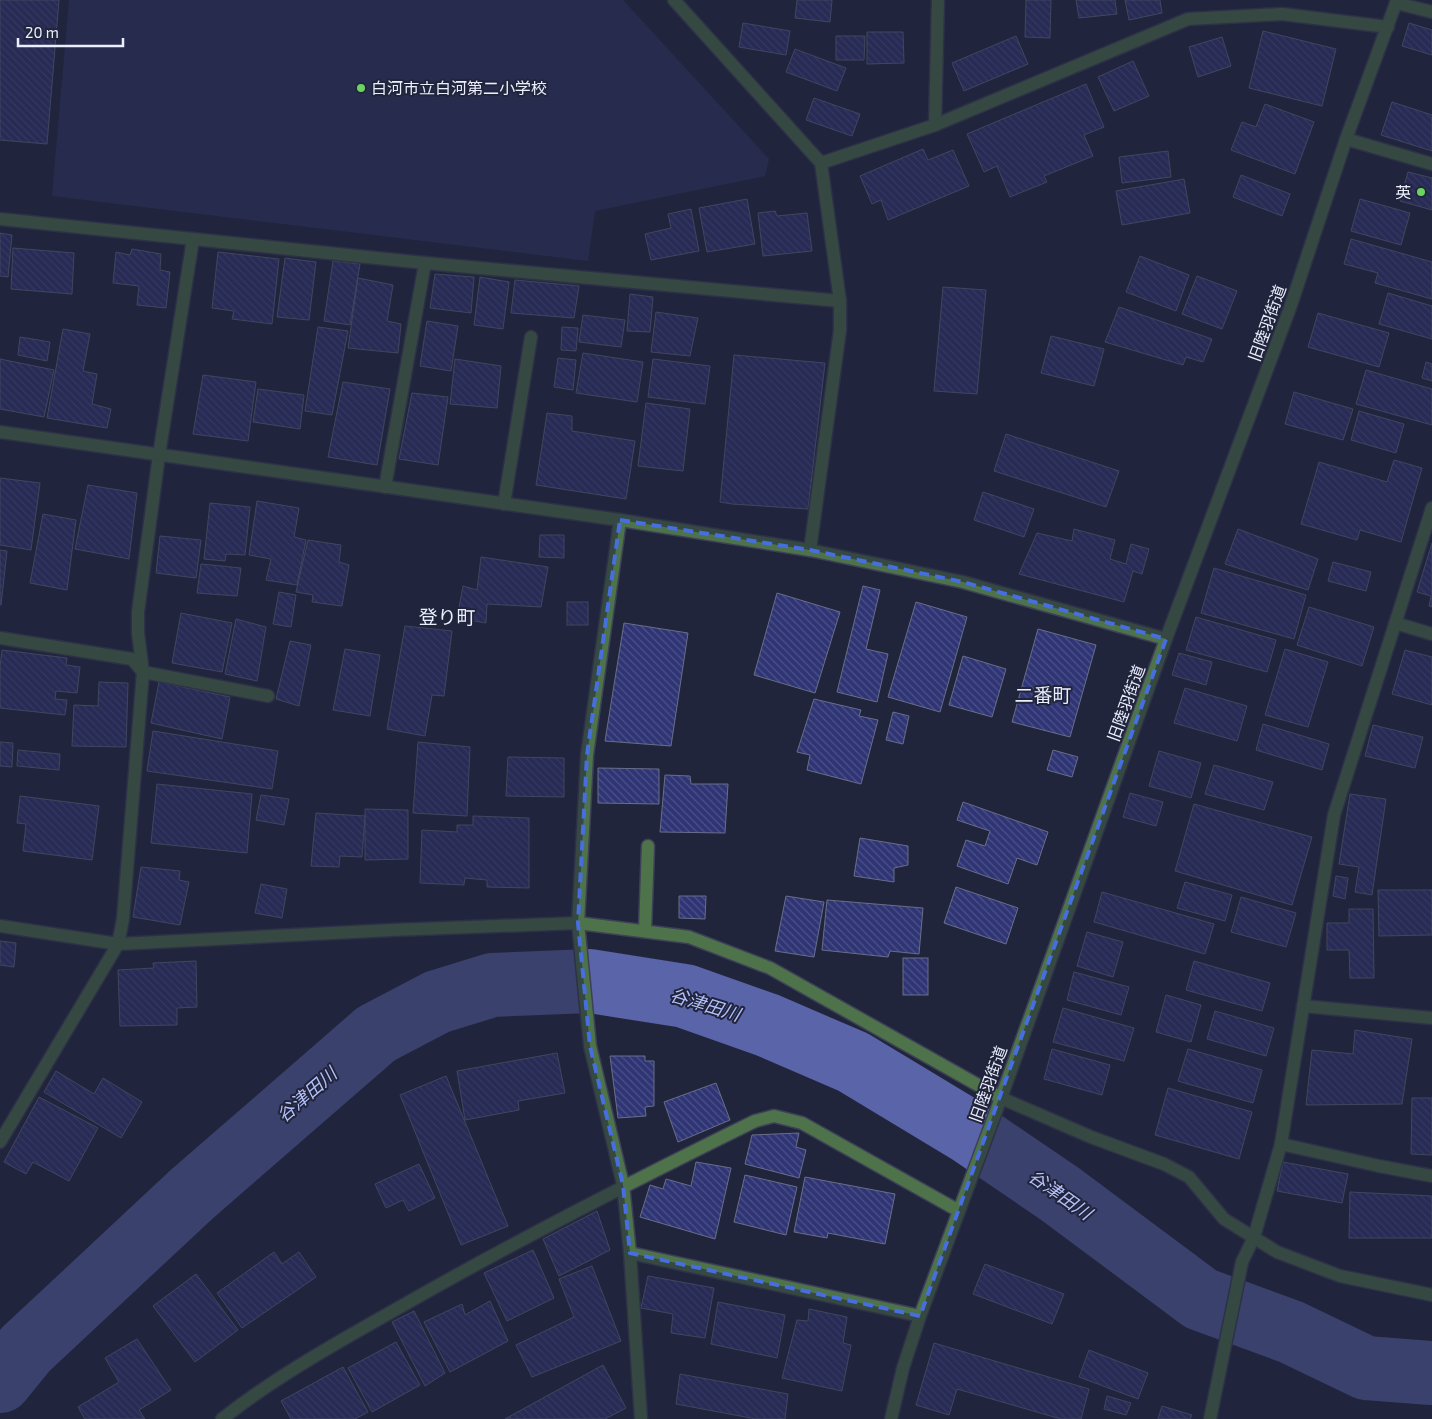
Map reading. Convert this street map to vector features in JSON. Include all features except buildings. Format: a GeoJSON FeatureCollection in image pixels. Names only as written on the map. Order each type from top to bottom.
{"type":"FeatureCollection","features":[{"type":"Feature","properties":{"kind":"street"},"geometry":{"type":"LineString","coordinates":[[674,0],[820,163],[840,302],[840,330],[810,550]]}},
{"type":"Feature","properties":{"kind":"street"},"geometry":{"type":"LineString","coordinates":[[935,125],[938,0]]}},
{"type":"Feature","properties":{"kind":"street"},"geometry":{"type":"LineString","coordinates":[[1397,1],[1432,12]]}},
{"type":"Feature","properties":{"kind":"street","name":"旧陸羽街道"},"geometry":{"type":"LineString","coordinates":[[891,1419],[920,1316],[1001,1098],[1166,639],[1290,308],[1346,139],[1397,1]]}},
{"type":"Feature","properties":{"kind":"street"},"geometry":{"type":"LineString","coordinates":[[820,163],[935,125],[1188,20],[1282,14],[1388,27]]}},
{"type":"Feature","properties":{"kind":"street"},"geometry":{"type":"LineString","coordinates":[[1346,139],[1432,164]]}},
{"type":"Feature","properties":{"kind":"street"},"geometry":{"type":"LineString","coordinates":[[0,219],[425,263],[840,302]]}},
{"type":"Feature","properties":{"kind":"street"},"geometry":{"type":"LineString","coordinates":[[0,1142],[3,1130],[118,944],[124,919],[143,672],[138,633],[138,612],[159,455],[193,240]]}},
{"type":"Feature","properties":{"kind":"street"},"geometry":{"type":"LineString","coordinates":[[385,487],[425,263]]}},
{"type":"Feature","properties":{"kind":"street"},"geometry":{"type":"LineString","coordinates":[[504,504],[531,337]]}},
{"type":"Feature","properties":{"kind":"street"},"geometry":{"type":"LineString","coordinates":[[0,432],[620,520],[810,550],[963,582],[1166,639]]}},
{"type":"Feature","properties":{"kind":"street"},"geometry":{"type":"LineString","coordinates":[[1211,1414],[1242,1262],[1254,1237],[1281,1144],[1334,815],[1432,508]]}},
{"type":"Feature","properties":{"kind":"street"},"geometry":{"type":"LineString","coordinates":[[620,520],[587,756],[578,923],[590,1046],[623,1186],[630,1253],[641,1419]]}},
{"type":"Feature","properties":{"kind":"street"},"geometry":{"type":"LineString","coordinates":[[1395,623],[1432,634]]}},
{"type":"Feature","properties":{"kind":"street"},"geometry":{"type":"LineString","coordinates":[[0,638],[132,659],[143,672],[268,696]]}},
{"type":"Feature","properties":{"kind":"street"},"geometry":{"type":"LineString","coordinates":[[645,930],[648,846]]}},
{"type":"Feature","properties":{"kind":"street"},"geometry":{"type":"LineString","coordinates":[[0,926],[118,944],[578,923],[689,937],[770,968],[1001,1098],[1091,1137],[1164,1164],[1189,1177],[1224,1219],[1277,1252],[1340,1276],[1432,1295]]}},
{"type":"Feature","properties":{"kind":"street"},"geometry":{"type":"LineString","coordinates":[[1303,1006],[1432,1018]]}},
{"type":"Feature","properties":{"kind":"street"},"geometry":{"type":"LineString","coordinates":[[222,1419],[254,1394],[345,1338],[458,1274],[623,1186],[755,1120],[774,1116],[802,1124],[959,1211]]}},
{"type":"Feature","properties":{"kind":"street"},"geometry":{"type":"LineString","coordinates":[[1281,1144],[1432,1176]]}},
{"type":"Feature","properties":{"kind":"street"},"geometry":{"type":"LineString","coordinates":[[630,1253],[920,1316]]}},
{"type":"Feature","properties":{"kind":"highlighted area"},"geometry":{"type":"Polygon","coordinates":[[[620,520],[810,550],[963,582],[1166,639],[920,1316],[630,1253],[623,1185],[590,1046],[578,923],[587,755],[620,520]]]}},
{"type":"Feature","properties":{"kind":"shaded area","name":"白河市立白河第二小学校"},"geometry":{"type":"Polygon","coordinates":[[[69,0],[623,0],[769,159],[765,176],[595,211],[588,261],[52,196],[69,0]]]}},
{"type":"Feature","properties":{"kind":"waterway","name":"谷津田川"},"geometry":{"type":"LineString","coordinates":[[0,1381],[26,1349],[192,1194],[376,1034],[437,1002],[492,985],[590,981],[685,996],[767,1025],[853,1062],[969,1132],[1060,1194],[1201,1299],[1291,1332],[1366,1368],[1432,1373]]}},
{"type":"Feature","properties":{"kind":"place","name":"白河市立白河第二小学校"},"geometry":{"type":"Point","coordinates":[361,88]}},
{"type":"Feature","properties":{"kind":"place","name":"英"},"geometry":{"type":"Point","coordinates":[1421,192]}},
{"type":"Feature","properties":{"kind":"district","name":"登り町"},"geometry":{"type":"Point","coordinates":[447,617]}},
{"type":"Feature","properties":{"kind":"district","name":"二番町"},"geometry":{"type":"Point","coordinates":[1043,695]}}]}
